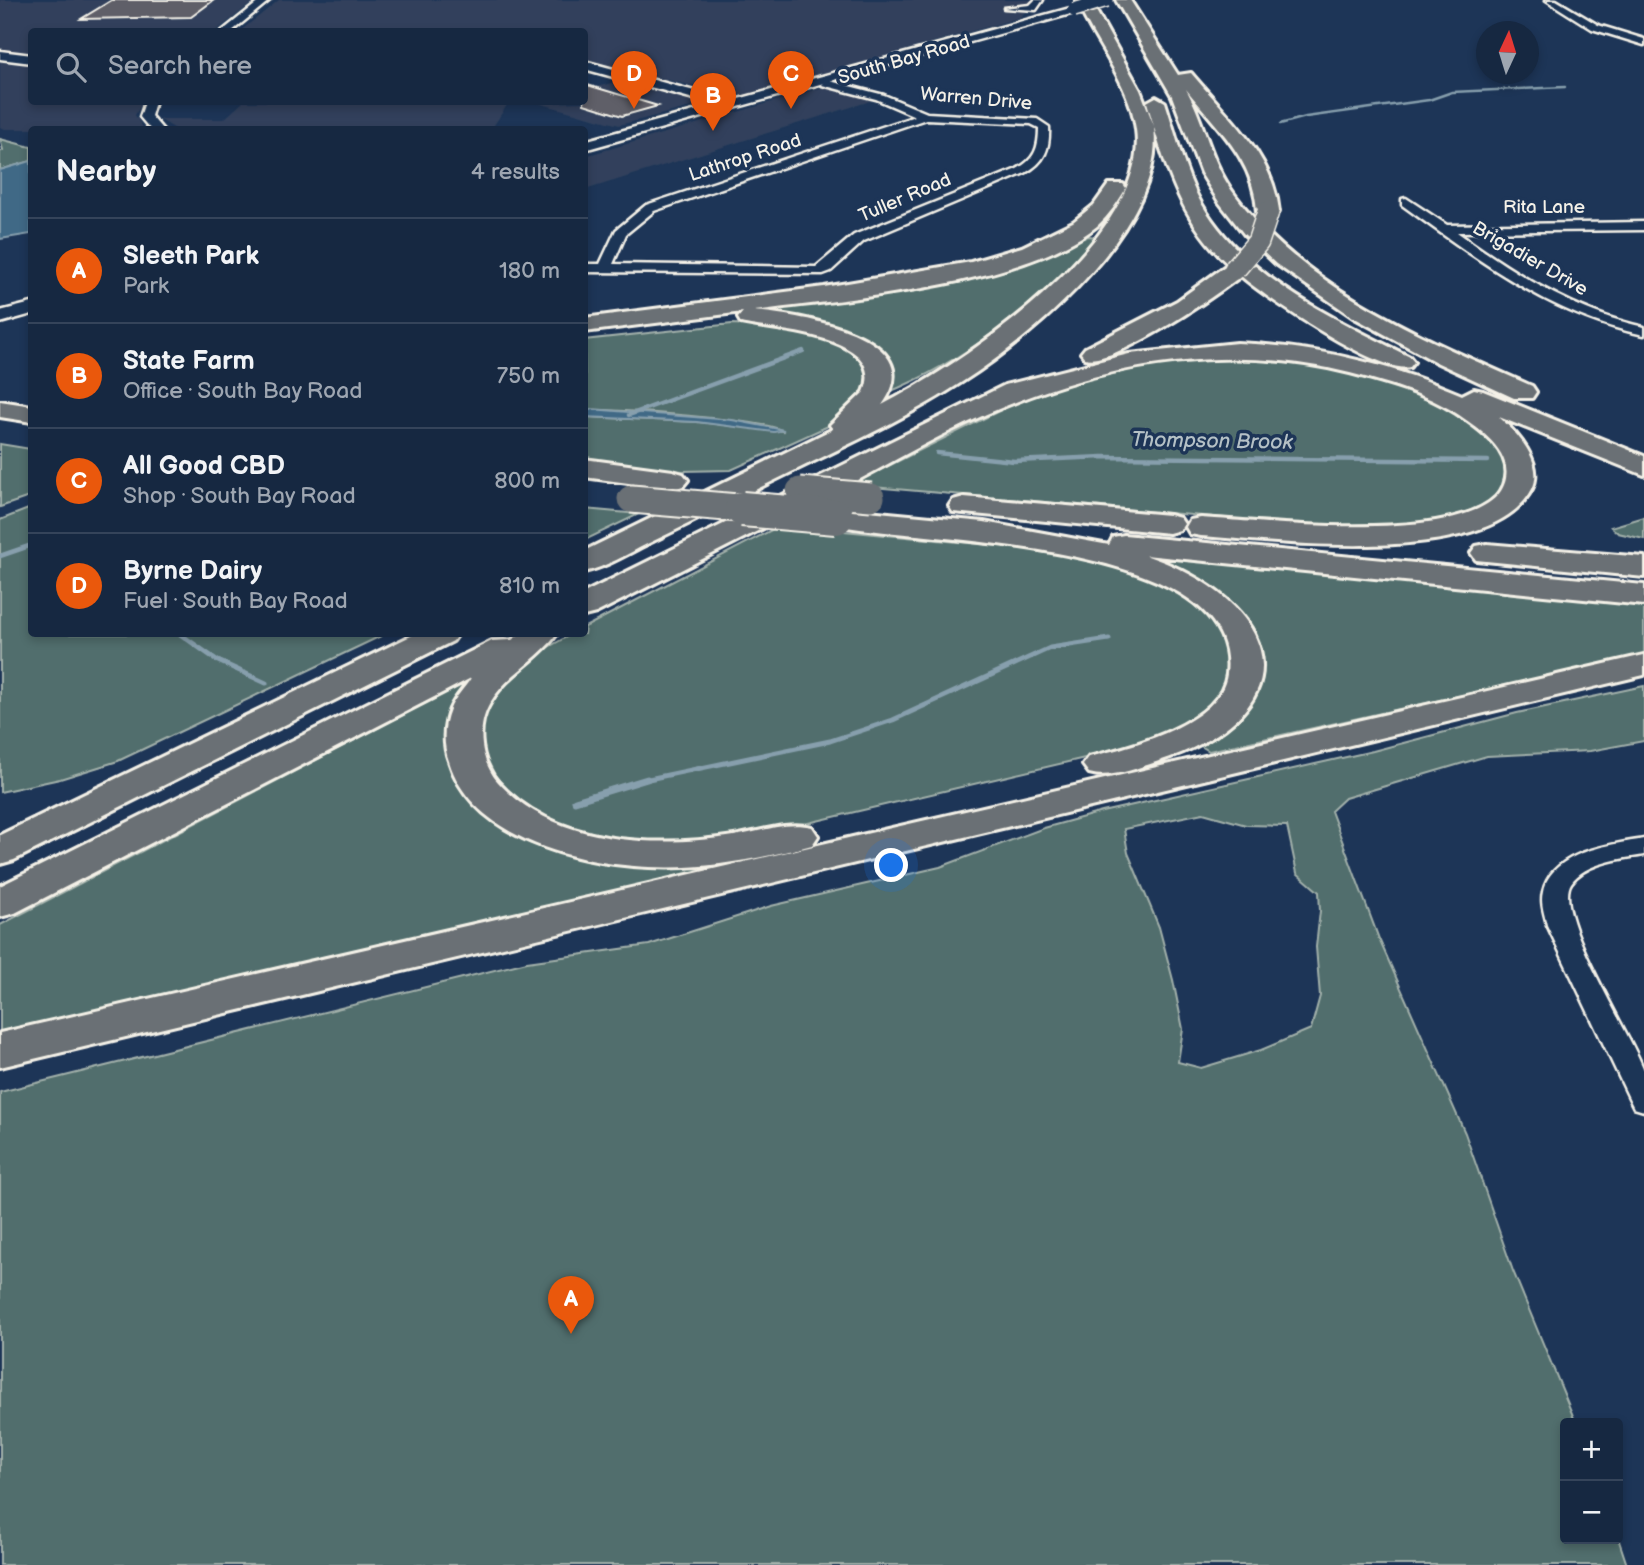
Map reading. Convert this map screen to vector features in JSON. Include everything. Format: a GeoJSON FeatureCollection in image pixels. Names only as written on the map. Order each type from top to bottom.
{"type":"FeatureCollection","features":[{"type":"Feature","properties":{"kind":"highway"},"geometry":{"type":"LineString","coordinates":[[1098,0],[1151,89],[1192,204],[1210,232],[1243,264],[1294,302],[1380,351],[1469,395],[1644,466]]}},
{"type":"Feature","properties":{"kind":"highway"},"geometry":{"type":"LineString","coordinates":[[588,604],[990,402],[1160,320],[1208,292],[1235,269],[1258,242],[1268,212],[1266,187],[1254,162],[1118,1]]}},
{"type":"Feature","properties":{"kind":"highway"},"geometry":{"type":"LineString","coordinates":[[1118,1],[1181,96],[1199,147],[1219,187],[1259,236],[1303,273],[1373,317],[1437,352],[1540,399]]}},
{"type":"Feature","properties":{"kind":"highway"},"geometry":{"type":"LineString","coordinates":[[588,562],[914,400],[969,367],[1023,324],[1086,264],[1123,216],[1141,178],[1146,132],[1138,102],[1078,5]]}},
{"type":"Feature","properties":{"kind":"highway"},"geometry":{"type":"LineString","coordinates":[[588,325],[929,277],[992,263],[1049,243],[1081,228],[1109,200],[1122,178],[1129,156],[1138,102]]}},
{"type":"Feature","properties":{"kind":"highway"},"geometry":{"type":"LineString","coordinates":[[588,332],[695,319],[757,318],[812,326],[858,345],[873,358],[880,370],[878,391],[866,407],[833,434],[792,460]]}},
{"type":"Feature","properties":{"kind":"highway"},"geometry":{"type":"LineString","coordinates":[[990,402],[1071,374],[1156,355],[1210,350],[1293,354],[1383,373],[1450,399],[1500,434],[1513,450],[1520,468],[1518,488],[1500,506],[1473,520],[1439,530],[1374,535],[1201,527]]}},
{"type":"Feature","properties":{"kind":"highway"},"geometry":{"type":"LineString","coordinates":[[0,409],[28,413]]}},
{"type":"Feature","properties":{"kind":"highway"},"geometry":{"type":"LineString","coordinates":[[0,433],[28,437]]}},
{"type":"Feature","properties":{"kind":"highway"},"geometry":{"type":"LineString","coordinates":[[588,470],[1644,567]]}},
{"type":"Feature","properties":{"kind":"highway"},"geometry":{"type":"LineString","coordinates":[[588,495],[958,528],[1644,595]]}},
{"type":"Feature","properties":{"kind":"highway"},"geometry":{"type":"LineString","coordinates":[[536,637],[491,671],[466,709],[461,740],[469,770],[491,801],[526,825],[573,844],[628,853],[690,855],[762,844],[1118,761],[1188,738],[1234,703],[1243,685],[1244,652],[1230,622],[1202,594],[1148,566],[1117,557],[958,528]]}},
{"type":"Feature","properties":{"kind":"highway"},"geometry":{"type":"LineString","coordinates":[[0,851],[435,637]]}},
{"type":"Feature","properties":{"kind":"highway"},"geometry":{"type":"LineString","coordinates":[[0,904],[525,637]]}},
{"type":"Feature","properties":{"kind":"highway"},"geometry":{"type":"LineString","coordinates":[[0,1050],[1644,665]]}},
{"type":"Feature","properties":{"kind":"street"},"geometry":{"type":"LineString","coordinates":[[230,28],[266,0]]}},
{"type":"Feature","properties":{"kind":"street"},"geometry":{"type":"LineString","coordinates":[[1008,8],[1033,8],[1039,0]]}},
{"type":"Feature","properties":{"kind":"street"},"geometry":{"type":"LineString","coordinates":[[1550,0],[1595,27],[1644,42]]}},
{"type":"Feature","properties":{"kind":"street","name":"South Bay Road"},"geometry":{"type":"LineString","coordinates":[[735,106],[826,83],[1078,5],[1118,1]]}},
{"type":"Feature","properties":{"kind":"street"},"geometry":{"type":"LineString","coordinates":[[1595,27],[1623,25]]}},
{"type":"Feature","properties":{"kind":"street","name":"South Bay Road"},"geometry":{"type":"LineString","coordinates":[[588,148],[980,36]]}},
{"type":"Feature","properties":{"kind":"street"},"geometry":{"type":"LineString","coordinates":[[0,55],[28,58]]}},
{"type":"Feature","properties":{"kind":"street"},"geometry":{"type":"LineString","coordinates":[[588,66],[735,106]]}},
{"type":"Feature","properties":{"kind":"street","name":"Warren Drive"},"geometry":{"type":"LineString","coordinates":[[826,83],[880,97],[925,116],[1027,120],[1042,124]]}},
{"type":"Feature","properties":{"kind":"street"},"geometry":{"type":"LineString","coordinates":[[149,105],[145,117],[154,126]]}},
{"type":"Feature","properties":{"kind":"street","name":"Lathrop Road"},"geometry":{"type":"LineString","coordinates":[[604,268],[616,235],[623,226],[650,208],[925,116]]}},
{"type":"Feature","properties":{"kind":"street","name":"Tuller Road"},"geometry":{"type":"LineString","coordinates":[[588,268],[818,271],[827,268],[859,238],[1033,165],[1041,159],[1045,149],[1042,124]]}},
{"type":"Feature","properties":{"kind":"street","name":"Brigadier Drive"},"geometry":{"type":"LineString","coordinates":[[1406,202],[1485,258],[1578,310],[1596,318],[1644,331]]}},
{"type":"Feature","properties":{"kind":"street","name":"Rita Lane"},"geometry":{"type":"LineString","coordinates":[[1445,229],[1498,226],[1644,226]]}},
{"type":"Feature","properties":{"kind":"street"},"geometry":{"type":"LineString","coordinates":[[1627,227],[1644,241]]}},
{"type":"Feature","properties":{"kind":"street"},"geometry":{"type":"LineString","coordinates":[[0,311],[28,303]]}},
{"type":"Feature","properties":{"kind":"street"},"geometry":{"type":"LineString","coordinates":[[0,317],[28,309]]}},
{"type":"Feature","properties":{"kind":"street"},"geometry":{"type":"LineString","coordinates":[[1644,847],[1588,861],[1570,869],[1557,885],[1554,896],[1560,925],[1644,1100]]}},
{"type":"Feature","properties":{"kind":"shaded area"},"geometry":{"type":"Polygon","coordinates":[[[0,0],[256,0],[220,28],[28,28],[28,57],[0,52],[0,0]]]}},
{"type":"Feature","properties":{"kind":"shaded area"},"geometry":{"type":"Polygon","coordinates":[[[279,0],[1033,0],[1034,4],[1019,18],[741,97],[588,62],[588,28],[244,28],[279,0]]]}},
{"type":"Feature","properties":{"kind":"shaded area"},"geometry":{"type":"Polygon","coordinates":[[[0,62],[28,62],[28,105],[141,105],[135,115],[142,126],[28,126],[28,129],[0,127],[0,62]]]}},
{"type":"Feature","properties":{"kind":"shaded area"},"geometry":{"type":"Polygon","coordinates":[[[619,81],[703,104],[619,125],[545,105],[588,105],[588,89],[619,81]]]}},
{"type":"Feature","properties":{"kind":"shaded area"},"geometry":{"type":"Polygon","coordinates":[[[827,86],[874,100],[588,189],[588,155],[827,86]]]}},
{"type":"Feature","properties":{"kind":"shaded area"},"geometry":{"type":"Polygon","coordinates":[[[240,105],[507,105],[494,126],[170,126],[159,119],[224,119],[240,105]]]}},
{"type":"Feature","properties":{"kind":"shaded area"},"geometry":{"type":"Polygon","coordinates":[[[28,162],[28,234],[0,239],[0,170],[28,162]]]}},
{"type":"Feature","properties":{"kind":"shaded area"},"geometry":{"type":"Polygon","coordinates":[[[588,409],[732,420],[784,430],[774,432],[697,422],[588,417],[588,409]]]}},
{"type":"Feature","properties":{"kind":"green space"},"geometry":{"type":"Polygon","coordinates":[[[0,139],[28,146],[28,162],[0,170],[0,152],[3,150],[0,139]]]}},
{"type":"Feature","properties":{"kind":"green space"},"geometry":{"type":"Polygon","coordinates":[[[1088,236],[1098,237],[1052,284],[1000,328],[944,365],[884,394],[877,347],[737,312],[990,273],[1027,262],[1088,236]]]}},
{"type":"Feature","properties":{"kind":"green space"},"geometry":{"type":"Polygon","coordinates":[[[732,324],[770,326],[826,338],[859,356],[872,370],[863,402],[826,427],[731,470],[682,471],[588,461],[588,417],[697,422],[782,431],[722,419],[588,410],[588,340],[732,324]]]}},
{"type":"Feature","properties":{"kind":"green space"},"geometry":{"type":"Polygon","coordinates":[[[1229,354],[1354,369],[1452,406],[1501,448],[1509,477],[1498,496],[1441,523],[1352,529],[850,485],[1025,398],[1100,371],[1229,354]]]}},
{"type":"Feature","properties":{"kind":"green space"},"geometry":{"type":"Polygon","coordinates":[[[0,444],[28,449],[28,497],[0,507],[0,444]]]}},
{"type":"Feature","properties":{"kind":"green space"},"geometry":{"type":"Polygon","coordinates":[[[28,509],[28,637],[379,637],[118,761],[60,779],[0,792],[0,520],[28,509]]]}},
{"type":"Feature","properties":{"kind":"green space"},"geometry":{"type":"Polygon","coordinates":[[[588,509],[639,514],[588,539],[588,509]]]}},
{"type":"Feature","properties":{"kind":"green space"},"geometry":{"type":"Polygon","coordinates":[[[1644,517],[1644,539],[1618,533],[1611,527],[1644,517]]]}},
{"type":"Feature","properties":{"kind":"green space"},"geometry":{"type":"Polygon","coordinates":[[[781,525],[1041,550],[1126,566],[1189,595],[1221,625],[1236,671],[1206,719],[1136,746],[757,835],[652,846],[577,833],[541,817],[515,799],[496,777],[483,751],[480,729],[496,690],[536,654],[567,637],[588,637],[588,625],[781,525]]]}},
{"type":"Feature","properties":{"kind":"green space"},"geometry":{"type":"Polygon","coordinates":[[[1162,557],[1644,604],[1644,655],[1209,751],[1201,746],[1239,718],[1252,701],[1260,683],[1263,664],[1259,645],[1249,625],[1232,604],[1206,586],[1158,562],[1162,557]]]}},
{"type":"Feature","properties":{"kind":"green space"},"geometry":{"type":"Polygon","coordinates":[[[464,683],[475,684],[466,697],[491,809],[701,870],[677,879],[0,1038],[0,925],[464,683]]]}},
{"type":"Feature","properties":{"kind":"green space"},"geometry":{"type":"Polygon","coordinates":[[[1644,686],[1644,741],[1590,751],[1487,756],[1345,798],[1331,811],[1379,939],[1465,1133],[1513,1271],[1574,1418],[1560,1418],[1560,1544],[1620,1544],[1627,1565],[0,1565],[0,1092],[527,962],[649,945],[771,906],[940,867],[1044,828],[1102,812],[1373,751],[1517,713],[1644,686]],[[1203,813],[1124,829],[1128,853],[1159,927],[1173,980],[1183,1029],[1178,1062],[1201,1068],[1261,1050],[1311,1029],[1320,996],[1316,947],[1319,892],[1297,873],[1287,826],[1246,825],[1203,813]]]}},
{"type":"Feature","properties":{"kind":"building"},"geometry":{"type":"Polygon","coordinates":[[[112,0],[214,0],[191,17],[81,19],[112,0]]]}},
{"type":"Feature","properties":{"kind":"building"},"geometry":{"type":"Polygon","coordinates":[[[588,85],[658,106],[622,116],[587,105],[588,85]]]}},
{"type":"Feature","properties":{"kind":"waterway"},"geometry":{"type":"LineString","coordinates":[[1280,124],[1306,117],[1429,100],[1452,92],[1565,87]]}},
{"type":"Feature","properties":{"kind":"waterway"},"geometry":{"type":"LineString","coordinates":[[629,415],[803,351]]}},
{"type":"Feature","properties":{"kind":"waterway","name":"Thompson Brook"},"geometry":{"type":"LineString","coordinates":[[937,453],[1014,461],[1103,457],[1488,461]]}},
{"type":"Feature","properties":{"kind":"waterway"},"geometry":{"type":"LineString","coordinates":[[0,556],[28,546]]}},
{"type":"Feature","properties":{"kind":"waterway"},"geometry":{"type":"LineString","coordinates":[[184,637],[218,661],[266,683]]}},
{"type":"Feature","properties":{"kind":"waterway"},"geometry":{"type":"LineString","coordinates":[[644,780],[830,741],[893,720],[1050,648],[1109,639]]}},
{"type":"Feature","properties":{"kind":"waterway"},"geometry":{"type":"LineString","coordinates":[[575,801],[644,780]]}},
{"type":"Feature","properties":{"kind":"waterway"},"geometry":{"type":"LineString","coordinates":[[639,781],[644,780]]}},
{"type":"Feature","properties":{"kind":"place","name":"Byrne Dairy"},"geometry":{"type":"Point","coordinates":[634,109]}},
{"type":"Feature","properties":{"kind":"place","name":"All Good CBD"},"geometry":{"type":"Point","coordinates":[791,109]}},
{"type":"Feature","properties":{"kind":"place","name":"State Farm"},"geometry":{"type":"Point","coordinates":[713,131]}},
{"type":"Feature","properties":{"kind":"place","name":"Sleeth Park"},"geometry":{"type":"Point","coordinates":[571,1334]}}]}
